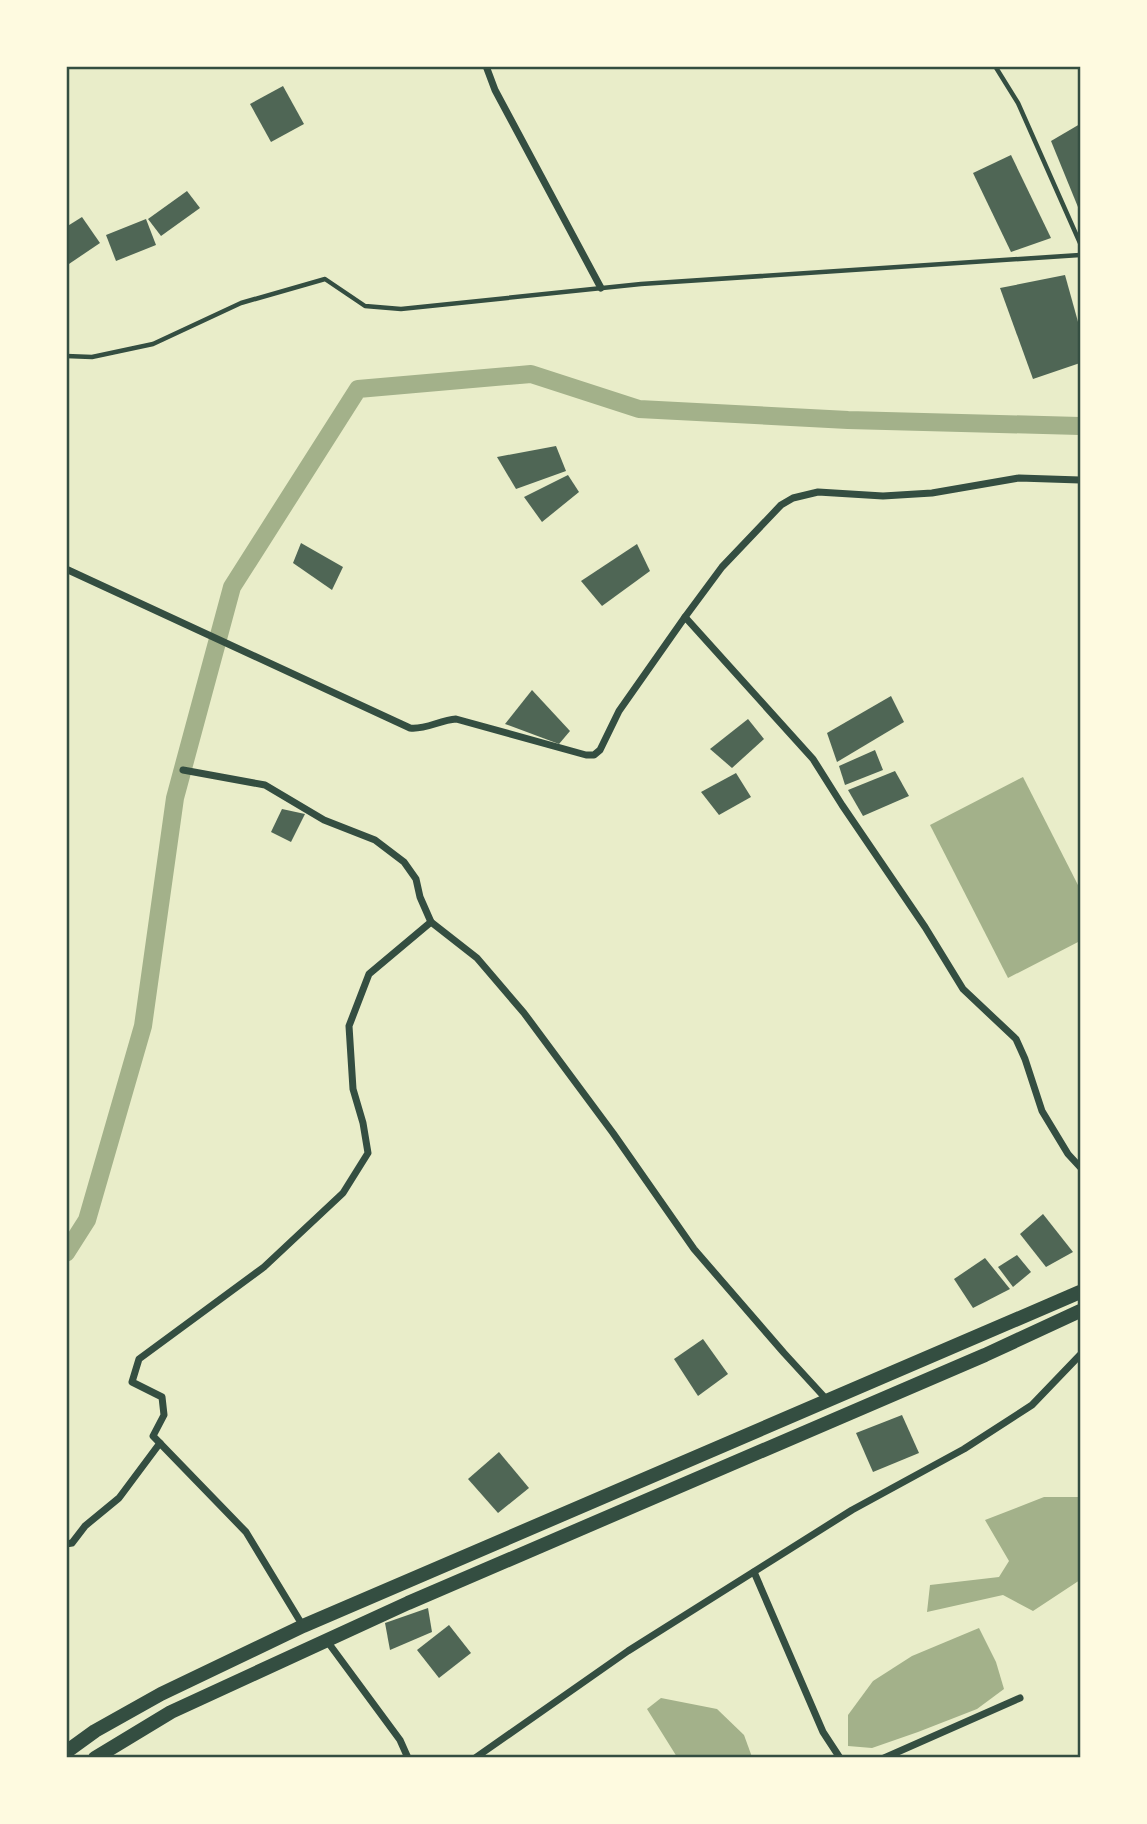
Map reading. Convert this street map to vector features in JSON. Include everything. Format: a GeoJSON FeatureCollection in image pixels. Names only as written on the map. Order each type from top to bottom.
{"type":"FeatureCollection","features":[{"type":"Feature","properties":{"kind":"highway"},"geometry":{"type":"LineString","coordinates":[[66,1752],[95,1731],[161,1694],[303,1626],[1080,1292]]}},
{"type":"Feature","properties":{"kind":"highway"},"geometry":{"type":"LineString","coordinates":[[94,1758],[171,1712],[327,1640],[985,1355],[1080,1311]]}},
{"type":"Feature","properties":{"kind":"street"},"geometry":{"type":"LineString","coordinates":[[486,66],[495,90],[601,288]]}},
{"type":"Feature","properties":{"kind":"street"},"geometry":{"type":"LineString","coordinates":[[66,569],[410,728],[418,729],[456,719],[594,755],[600,750],[619,711],[735,552],[782,505],[793,498],[818,492],[883,496],[932,493],[1019,478],[1080,480]]}},
{"type":"Feature","properties":{"kind":"street"},"geometry":{"type":"LineString","coordinates":[[685,617],[813,759],[963,989],[1016,1039],[1042,1111],[1068,1154],[1080,1167]]}},
{"type":"Feature","properties":{"kind":"street"},"geometry":{"type":"LineString","coordinates":[[183,770],[265,785],[324,820],[375,840],[404,862],[416,879],[420,897],[431,922],[477,958],[524,1013],[694,1249],[829,1401]]}},
{"type":"Feature","properties":{"kind":"street"},"geometry":{"type":"LineString","coordinates":[[303,1626],[246,1532],[153,1436],[164,1415],[162,1397],[132,1382],[139,1359],[264,1267],[343,1193],[368,1153],[353,1089],[349,1026],[369,974],[431,922]]}},
{"type":"Feature","properties":{"kind":"street"},"geometry":{"type":"LineString","coordinates":[[475,1758],[628,1651],[852,1510],[975,1442],[1031,1405],[1080,1355]]}},
{"type":"Feature","properties":{"kind":"street"},"geometry":{"type":"LineString","coordinates":[[66,1544],[72,1543],[85,1525],[119,1497],[160,1443]]}},
{"type":"Feature","properties":{"kind":"street"},"geometry":{"type":"LineString","coordinates":[[754,1572],[823,1732],[840,1758]]}},
{"type":"Feature","properties":{"kind":"street"},"geometry":{"type":"LineString","coordinates":[[327,1640],[400,1740],[408,1758]]}},
{"type":"Feature","properties":{"kind":"street"},"geometry":{"type":"LineString","coordinates":[[884,1758],[1020,1698]]}},
{"type":"Feature","properties":{"kind":"lane"},"geometry":{"type":"LineString","coordinates":[[995,66],[1018,103],[1080,243]]}},
{"type":"Feature","properties":{"kind":"lane"},"geometry":{"type":"LineString","coordinates":[[66,356],[92,357],[153,344],[241,303],[325,279],[366,306],[401,309],[601,288],[1080,255]]}},
{"type":"Feature","properties":{"kind":"shaded area"},"geometry":{"type":"Polygon","coordinates":[[[1023,777],[1080,889],[1080,941],[1008,978],[930,825],[1023,777]]]}},
{"type":"Feature","properties":{"kind":"shaded area"},"geometry":{"type":"Polygon","coordinates":[[[1044,1497],[1080,1497],[1080,1580],[1033,1611],[1003,1595],[927,1612],[930,1585],[999,1577],[1009,1561],[985,1520],[1044,1497]]]}},
{"type":"Feature","properties":{"kind":"shaded area"},"geometry":{"type":"Polygon","coordinates":[[[979,1628],[996,1662],[1004,1689],[977,1709],[918,1732],[872,1748],[848,1746],[848,1715],[873,1681],[912,1656],[979,1628]]]}},
{"type":"Feature","properties":{"kind":"shaded area"},"geometry":{"type":"Polygon","coordinates":[[[661,1698],[717,1709],[744,1735],[752,1757],[677,1757],[647,1709],[661,1698]]]}},
{"type":"Feature","properties":{"kind":"building"},"geometry":{"type":"Polygon","coordinates":[[[283,86],[304,124],[271,142],[250,104],[283,86]]]}},
{"type":"Feature","properties":{"kind":"building"},"geometry":{"type":"Polygon","coordinates":[[[1080,124],[1080,212],[1051,141],[1080,124]]]}},
{"type":"Feature","properties":{"kind":"building"},"geometry":{"type":"Polygon","coordinates":[[[1011,155],[1051,238],[1011,252],[973,173],[1011,155]]]}},
{"type":"Feature","properties":{"kind":"building"},"geometry":{"type":"Polygon","coordinates":[[[187,191],[200,208],[161,236],[148,219],[187,191]]]}},
{"type":"Feature","properties":{"kind":"building"},"geometry":{"type":"Polygon","coordinates":[[[82,217],[100,243],[66,266],[66,227],[82,217]]]}},
{"type":"Feature","properties":{"kind":"building"},"geometry":{"type":"Polygon","coordinates":[[[146,219],[156,245],[116,261],[106,235],[146,219]]]}},
{"type":"Feature","properties":{"kind":"building"},"geometry":{"type":"Polygon","coordinates":[[[1065,275],[1080,329],[1080,363],[1033,379],[1000,288],[1065,275]]]}},
{"type":"Feature","properties":{"kind":"building"},"geometry":{"type":"Polygon","coordinates":[[[556,446],[566,471],[516,489],[497,457],[556,446]]]}},
{"type":"Feature","properties":{"kind":"building"},"geometry":{"type":"Polygon","coordinates":[[[568,475],[579,492],[542,522],[524,497],[568,475]]]}},
{"type":"Feature","properties":{"kind":"building"},"geometry":{"type":"Polygon","coordinates":[[[301,543],[343,567],[332,590],[293,563],[301,543]]]}},
{"type":"Feature","properties":{"kind":"building"},"geometry":{"type":"Polygon","coordinates":[[[637,544],[650,571],[602,606],[581,581],[637,544]]]}},
{"type":"Feature","properties":{"kind":"building"},"geometry":{"type":"Polygon","coordinates":[[[532,690],[570,731],[559,744],[505,724],[532,690]]]}},
{"type":"Feature","properties":{"kind":"building"},"geometry":{"type":"Polygon","coordinates":[[[891,696],[904,722],[837,762],[827,733],[891,696]]]}},
{"type":"Feature","properties":{"kind":"building"},"geometry":{"type":"Polygon","coordinates":[[[748,719],[764,739],[732,768],[710,749],[748,719]]]}},
{"type":"Feature","properties":{"kind":"building"},"geometry":{"type":"Polygon","coordinates":[[[875,750],[883,770],[845,785],[839,766],[875,750]]]}},
{"type":"Feature","properties":{"kind":"building"},"geometry":{"type":"Polygon","coordinates":[[[895,771],[909,796],[863,816],[848,790],[895,771]]]}},
{"type":"Feature","properties":{"kind":"building"},"geometry":{"type":"Polygon","coordinates":[[[736,773],[751,797],[719,815],[701,792],[736,773]]]}},
{"type":"Feature","properties":{"kind":"building"},"geometry":{"type":"Polygon","coordinates":[[[282,809],[305,814],[291,842],[271,832],[282,809]]]}},
{"type":"Feature","properties":{"kind":"building"},"geometry":{"type":"Polygon","coordinates":[[[1043,1214],[1073,1252],[1046,1267],[1020,1234],[1043,1214]]]}},
{"type":"Feature","properties":{"kind":"building"},"geometry":{"type":"Polygon","coordinates":[[[1017,1255],[1031,1272],[1013,1287],[998,1267],[1017,1255]]]}},
{"type":"Feature","properties":{"kind":"building"},"geometry":{"type":"Polygon","coordinates":[[[985,1258],[1010,1289],[973,1308],[954,1279],[985,1258]]]}},
{"type":"Feature","properties":{"kind":"building"},"geometry":{"type":"Polygon","coordinates":[[[703,1339],[728,1374],[698,1396],[674,1359],[703,1339]]]}},
{"type":"Feature","properties":{"kind":"building"},"geometry":{"type":"Polygon","coordinates":[[[902,1415],[919,1453],[873,1472],[856,1433],[902,1415]]]}},
{"type":"Feature","properties":{"kind":"building"},"geometry":{"type":"Polygon","coordinates":[[[499,1452],[529,1488],[498,1513],[468,1479],[499,1452]]]}},
{"type":"Feature","properties":{"kind":"building"},"geometry":{"type":"Polygon","coordinates":[[[428,1608],[432,1632],[390,1650],[385,1623],[428,1608]]]}},
{"type":"Feature","properties":{"kind":"building"},"geometry":{"type":"Polygon","coordinates":[[[449,1625],[471,1653],[439,1678],[417,1650],[449,1625]]]}},
{"type":"Feature","properties":{"kind":"waterway"},"geometry":{"type":"LineString","coordinates":[[66,1253],[87,1220],[143,1026],[175,798],[232,587],[358,389],[531,374],[639,409],[848,420],[1080,426]]}}]}
